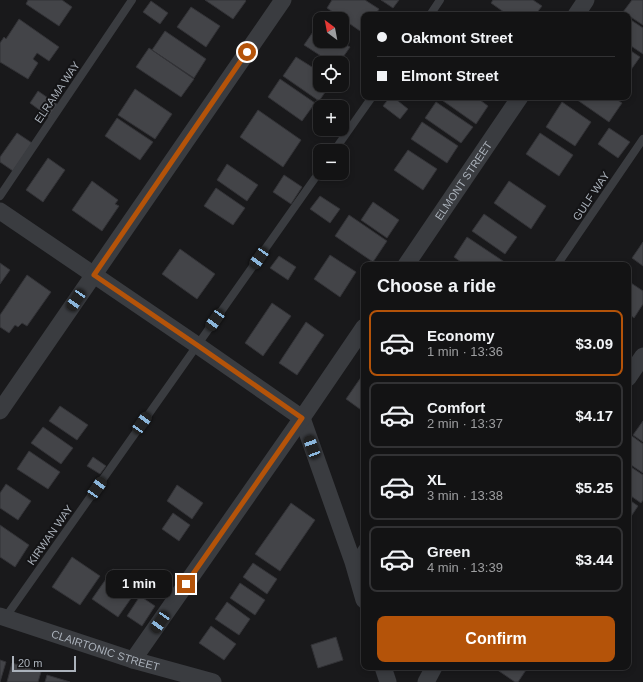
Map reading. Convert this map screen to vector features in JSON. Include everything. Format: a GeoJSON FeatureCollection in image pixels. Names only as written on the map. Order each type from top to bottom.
{"type":"FeatureCollection","features":[{"type":"Feature","properties":{"kind":"street"},"geometry":{"type":"LineString","coordinates":[[0,411],[283,0]]}},
{"type":"Feature","properties":{"kind":"street"},"geometry":{"type":"LineString","coordinates":[[578,12],[586,0]]}},
{"type":"Feature","properties":{"kind":"street","name":"ELMONT STREET"},"geometry":{"type":"LineString","coordinates":[[408,262],[518,100]]}},
{"type":"Feature","properties":{"kind":"street"},"geometry":{"type":"LineString","coordinates":[[0,211],[302,418],[353,562],[361,590]]}},
{"type":"Feature","properties":{"kind":"street"},"geometry":{"type":"LineString","coordinates":[[133,660],[361,331]]}},
{"type":"Feature","properties":{"kind":"street"},"geometry":{"type":"LineString","coordinates":[[631,374],[643,356]]}},
{"type":"Feature","properties":{"kind":"street","name":"CLAIRTONIC STREET"},"geometry":{"type":"LineString","coordinates":[[3,617],[133,660],[213,682]]}},
{"type":"Feature","properties":{"kind":"street"},"geometry":{"type":"LineString","coordinates":[[384,670],[388,682]]}},
{"type":"Feature","properties":{"kind":"street"},"geometry":{"type":"LineString","coordinates":[[426,682],[432,670]]}},
{"type":"Feature","properties":{"kind":"lane","name":"ELRAMA WAY"},"geometry":{"type":"LineString","coordinates":[[0,196],[132,0]]}},
{"type":"Feature","properties":{"kind":"lane"},"geometry":{"type":"LineString","coordinates":[[432,12],[440,0]]}},
{"type":"Feature","properties":{"kind":"lane"},"geometry":{"type":"LineString","coordinates":[[339,144],[370,100]]}},
{"type":"Feature","properties":{"kind":"lane","name":"GULF WAY"},"geometry":{"type":"LineString","coordinates":[[559,262],[643,139]]}},
{"type":"Feature","properties":{"kind":"lane","name":"KIRWAN WAY"},"geometry":{"type":"LineString","coordinates":[[3,617],[314,180]]}},
{"type":"Feature","properties":{"kind":"lane"},"geometry":{"type":"LineString","coordinates":[[353,562],[361,550]]}},
{"type":"Feature","properties":{"kind":"building"},"geometry":{"type":"Polygon","coordinates":[[[28,0],[62,0],[72,7],[59,26],[26,4],[28,0]]]}},
{"type":"Feature","properties":{"kind":"building"},"geometry":{"type":"Polygon","coordinates":[[[205,0],[245,0],[246,1],[233,19],[205,0]]]}},
{"type":"Feature","properties":{"kind":"building"},"geometry":{"type":"Polygon","coordinates":[[[332,0],[365,0],[379,9],[377,12],[361,12],[361,32],[349,23],[349,12],[333,12],[327,8],[332,0]]]}},
{"type":"Feature","properties":{"kind":"building"},"geometry":{"type":"Polygon","coordinates":[[[381,0],[399,0],[393,8],[381,0]]]}},
{"type":"Feature","properties":{"kind":"building"},"geometry":{"type":"Polygon","coordinates":[[[493,0],[533,0],[542,6],[537,12],[504,12],[491,3],[493,0]]]}},
{"type":"Feature","properties":{"kind":"building"},"geometry":{"type":"Polygon","coordinates":[[[632,0],[643,0],[643,25],[631,17],[631,12],[623,12],[632,0]]]}},
{"type":"Feature","properties":{"kind":"building"},"geometry":{"type":"Polygon","coordinates":[[[151,1],[168,13],[160,24],[143,12],[151,1]]]}},
{"type":"Feature","properties":{"kind":"building"},"geometry":{"type":"Polygon","coordinates":[[[191,7],[220,26],[206,47],[177,27],[191,7]]]}},
{"type":"Feature","properties":{"kind":"building"},"geometry":{"type":"Polygon","coordinates":[[[19,19],[59,47],[49,61],[37,53],[33,59],[38,63],[28,79],[0,62],[0,43],[4,37],[6,39],[19,19]]]}},
{"type":"Feature","properties":{"kind":"building"},"geometry":{"type":"Polygon","coordinates":[[[631,20],[643,28],[643,54],[631,46],[631,20]]]}},
{"type":"Feature","properties":{"kind":"building"},"geometry":{"type":"Polygon","coordinates":[[[165,31],[206,59],[194,78],[152,50],[165,31]]]}},
{"type":"Feature","properties":{"kind":"building"},"geometry":{"type":"Polygon","coordinates":[[[313,32],[313,48],[350,47],[344,56],[321,56],[304,45],[313,32]]]}},
{"type":"Feature","properties":{"kind":"building"},"geometry":{"type":"Polygon","coordinates":[[[149,48],[194,79],[181,97],[136,67],[149,48]]]}},
{"type":"Feature","properties":{"kind":"building"},"geometry":{"type":"Polygon","coordinates":[[[631,51],[640,57],[631,70],[631,51]]]}},
{"type":"Feature","properties":{"kind":"building"},"geometry":{"type":"Polygon","coordinates":[[[296,57],[313,68],[313,92],[325,92],[320,100],[318,100],[283,76],[296,57]]]}},
{"type":"Feature","properties":{"kind":"building"},"geometry":{"type":"Polygon","coordinates":[[[280,79],[313,102],[313,106],[302,121],[268,97],[280,79]]]}},
{"type":"Feature","properties":{"kind":"building"},"geometry":{"type":"Polygon","coordinates":[[[135,89],[172,114],[155,139],[118,115],[135,89]]]}},
{"type":"Feature","properties":{"kind":"building"},"geometry":{"type":"Polygon","coordinates":[[[38,91],[58,105],[49,117],[30,103],[38,91]]]}},
{"type":"Feature","properties":{"kind":"building"},"geometry":{"type":"Polygon","coordinates":[[[388,100],[397,100],[408,109],[400,119],[383,106],[388,100]]]}},
{"type":"Feature","properties":{"kind":"building"},"geometry":{"type":"Polygon","coordinates":[[[442,100],[480,100],[488,106],[476,124],[442,100]]]}},
{"type":"Feature","properties":{"kind":"building"},"geometry":{"type":"Polygon","coordinates":[[[577,100],[618,100],[622,103],[609,122],[577,100]]]}},
{"type":"Feature","properties":{"kind":"building"},"geometry":{"type":"Polygon","coordinates":[[[436,102],[473,127],[461,143],[425,118],[436,102]]]}},
{"type":"Feature","properties":{"kind":"building"},"geometry":{"type":"Polygon","coordinates":[[[562,102],[591,122],[575,146],[546,127],[562,102]]]}},
{"type":"Feature","properties":{"kind":"building"},"geometry":{"type":"Polygon","coordinates":[[[258,110],[301,140],[283,167],[240,137],[258,110]]]}},
{"type":"Feature","properties":{"kind":"building"},"geometry":{"type":"Polygon","coordinates":[[[117,118],[153,142],[140,160],[105,136],[117,118]]]}},
{"type":"Feature","properties":{"kind":"building"},"geometry":{"type":"Polygon","coordinates":[[[422,122],[458,146],[447,163],[411,139],[422,122]]]}},
{"type":"Feature","properties":{"kind":"building"},"geometry":{"type":"Polygon","coordinates":[[[609,128],[630,142],[618,158],[598,144],[609,128]]]}},
{"type":"Feature","properties":{"kind":"building"},"geometry":{"type":"Polygon","coordinates":[[[17,133],[32,143],[13,171],[0,162],[0,157],[17,133]]]}},
{"type":"Feature","properties":{"kind":"building"},"geometry":{"type":"Polygon","coordinates":[[[540,133],[573,155],[559,176],[526,154],[540,133]]]}},
{"type":"Feature","properties":{"kind":"building"},"geometry":{"type":"Polygon","coordinates":[[[408,150],[437,169],[423,190],[394,170],[408,150]]]}},
{"type":"Feature","properties":{"kind":"building"},"geometry":{"type":"Polygon","coordinates":[[[48,158],[65,170],[43,202],[26,190],[48,158]]]}},
{"type":"Feature","properties":{"kind":"building"},"geometry":{"type":"Polygon","coordinates":[[[227,164],[258,185],[247,201],[217,180],[227,164]]]}},
{"type":"Feature","properties":{"kind":"building"},"geometry":{"type":"Polygon","coordinates":[[[284,175],[302,187],[291,204],[273,192],[284,175]]]}},
{"type":"Feature","properties":{"kind":"building"},"geometry":{"type":"Polygon","coordinates":[[[92,181],[118,200],[115,204],[119,206],[102,231],[72,210],[92,181]]]}},
{"type":"Feature","properties":{"kind":"building"},"geometry":{"type":"Polygon","coordinates":[[[509,181],[546,206],[531,229],[494,203],[509,181]]]}},
{"type":"Feature","properties":{"kind":"building"},"geometry":{"type":"Polygon","coordinates":[[[216,188],[245,208],[233,225],[204,206],[216,188]]]}},
{"type":"Feature","properties":{"kind":"building"},"geometry":{"type":"Polygon","coordinates":[[[320,196],[340,209],[330,223],[310,209],[320,196]]]}},
{"type":"Feature","properties":{"kind":"building"},"geometry":{"type":"Polygon","coordinates":[[[373,202],[399,220],[387,238],[361,220],[373,202]]]}},
{"type":"Feature","properties":{"kind":"building"},"geometry":{"type":"Polygon","coordinates":[[[484,214],[517,237],[505,254],[472,231],[484,214]]]}},
{"type":"Feature","properties":{"kind":"building"},"geometry":{"type":"Polygon","coordinates":[[[349,215],[387,241],[373,262],[335,236],[349,215]]]}},
{"type":"Feature","properties":{"kind":"building"},"geometry":{"type":"Polygon","coordinates":[[[467,237],[504,262],[461,262],[454,257],[467,237]]]}},
{"type":"Feature","properties":{"kind":"building"},"geometry":{"type":"Polygon","coordinates":[[[643,242],[643,266],[632,258],[643,242]]]}},
{"type":"Feature","properties":{"kind":"building"},"geometry":{"type":"Polygon","coordinates":[[[180,249],[215,274],[197,299],[162,274],[180,249]]]}},
{"type":"Feature","properties":{"kind":"building"},"geometry":{"type":"Polygon","coordinates":[[[330,255],[356,272],[340,297],[314,279],[330,255]]]}},
{"type":"Feature","properties":{"kind":"building"},"geometry":{"type":"Polygon","coordinates":[[[279,256],[296,267],[288,280],[270,268],[279,256]]]}},
{"type":"Feature","properties":{"kind":"building"},"geometry":{"type":"Polygon","coordinates":[[[0,263],[10,270],[0,284],[0,263]]]}},
{"type":"Feature","properties":{"kind":"building"},"geometry":{"type":"Polygon","coordinates":[[[27,275],[51,292],[27,326],[22,323],[18,327],[15,325],[9,333],[0,327],[0,315],[27,275]]]}},
{"type":"Feature","properties":{"kind":"building"},"geometry":{"type":"Polygon","coordinates":[[[631,283],[643,291],[643,304],[634,318],[631,316],[631,283]]]}},
{"type":"Feature","properties":{"kind":"building"},"geometry":{"type":"Polygon","coordinates":[[[272,303],[291,316],[263,356],[245,343],[272,303]]]}},
{"type":"Feature","properties":{"kind":"building"},"geometry":{"type":"Polygon","coordinates":[[[306,322],[324,335],[297,375],[279,363],[306,322]]]}},
{"type":"Feature","properties":{"kind":"building"},"geometry":{"type":"Polygon","coordinates":[[[361,377],[361,410],[346,399],[361,377]]]}},
{"type":"Feature","properties":{"kind":"building"},"geometry":{"type":"Polygon","coordinates":[[[60,406],[88,425],[77,440],[49,421],[60,406]]]}},
{"type":"Feature","properties":{"kind":"building"},"geometry":{"type":"Polygon","coordinates":[[[643,421],[643,442],[633,435],[643,421]]]}},
{"type":"Feature","properties":{"kind":"building"},"geometry":{"type":"Polygon","coordinates":[[[43,427],[73,448],[61,464],[31,443],[43,427]]]}},
{"type":"Feature","properties":{"kind":"building"},"geometry":{"type":"Polygon","coordinates":[[[632,436],[643,444],[643,473],[631,465],[632,436]]]}},
{"type":"Feature","properties":{"kind":"building"},"geometry":{"type":"Polygon","coordinates":[[[29,451],[60,472],[48,489],[17,469],[29,451]]]}},
{"type":"Feature","properties":{"kind":"building"},"geometry":{"type":"Polygon","coordinates":[[[93,457],[106,466],[100,474],[87,466],[93,457]]]}},
{"type":"Feature","properties":{"kind":"building"},"geometry":{"type":"Polygon","coordinates":[[[631,467],[643,475],[643,500],[641,503],[631,496],[631,467]]]}},
{"type":"Feature","properties":{"kind":"building"},"geometry":{"type":"Polygon","coordinates":[[[6,484],[31,501],[18,520],[0,508],[0,493],[6,484]]]}},
{"type":"Feature","properties":{"kind":"building"},"geometry":{"type":"Polygon","coordinates":[[[177,485],[203,503],[192,519],[167,501],[177,485]]]}},
{"type":"Feature","properties":{"kind":"building"},"geometry":{"type":"Polygon","coordinates":[[[631,501],[638,506],[631,516],[631,501]]]}},
{"type":"Feature","properties":{"kind":"building"},"geometry":{"type":"Polygon","coordinates":[[[291,503],[315,520],[280,571],[255,554],[291,503]]]}},
{"type":"Feature","properties":{"kind":"building"},"geometry":{"type":"Polygon","coordinates":[[[173,513],[190,525],[179,541],[162,529],[173,513]]]}},
{"type":"Feature","properties":{"kind":"building"},"geometry":{"type":"Polygon","coordinates":[[[0,525],[29,545],[15,567],[0,557],[0,525]]]}},
{"type":"Feature","properties":{"kind":"building"},"geometry":{"type":"Polygon","coordinates":[[[72,557],[100,576],[80,605],[52,587],[72,557]]]}},
{"type":"Feature","properties":{"kind":"building"},"geometry":{"type":"Polygon","coordinates":[[[253,563],[277,579],[267,594],[243,577],[253,563]]]}},
{"type":"Feature","properties":{"kind":"building"},"geometry":{"type":"Polygon","coordinates":[[[113,569],[139,587],[118,617],[92,599],[113,569]]]}},
{"type":"Feature","properties":{"kind":"building"},"geometry":{"type":"Polygon","coordinates":[[[240,583],[265,600],[255,615],[230,598],[240,583]]]}},
{"type":"Feature","properties":{"kind":"building"},"geometry":{"type":"Polygon","coordinates":[[[140,596],[155,606],[142,626],[127,616],[140,596]]]}},
{"type":"Feature","properties":{"kind":"building"},"geometry":{"type":"Polygon","coordinates":[[[227,602],[250,619],[239,635],[215,619],[227,602]]]}},
{"type":"Feature","properties":{"kind":"building"},"geometry":{"type":"Polygon","coordinates":[[[211,626],[236,644],[224,660],[199,643],[211,626]]]}},
{"type":"Feature","properties":{"kind":"building"},"geometry":{"type":"Polygon","coordinates":[[[336,637],[343,660],[318,668],[311,645],[336,637]]]}},
{"type":"Feature","properties":{"kind":"building"},"geometry":{"type":"Polygon","coordinates":[[[0,660],[6,662],[0,682],[0,660]]]}},
{"type":"Feature","properties":{"kind":"building"},"geometry":{"type":"Polygon","coordinates":[[[12,663],[41,672],[38,682],[7,682],[12,663]]]}},
{"type":"Feature","properties":{"kind":"building"},"geometry":{"type":"Polygon","coordinates":[[[497,670],[526,670],[518,682],[515,682],[497,670]]]}},
{"type":"Feature","properties":{"kind":"building"},"geometry":{"type":"Polygon","coordinates":[[[47,675],[70,682],[45,682],[47,675]]]}},
{"type":"Feature","properties":{"kind":"route"},"geometry":{"type":"LineString","coordinates":[[186,584],[302,418],[94,275],[247,52]]}}]}
